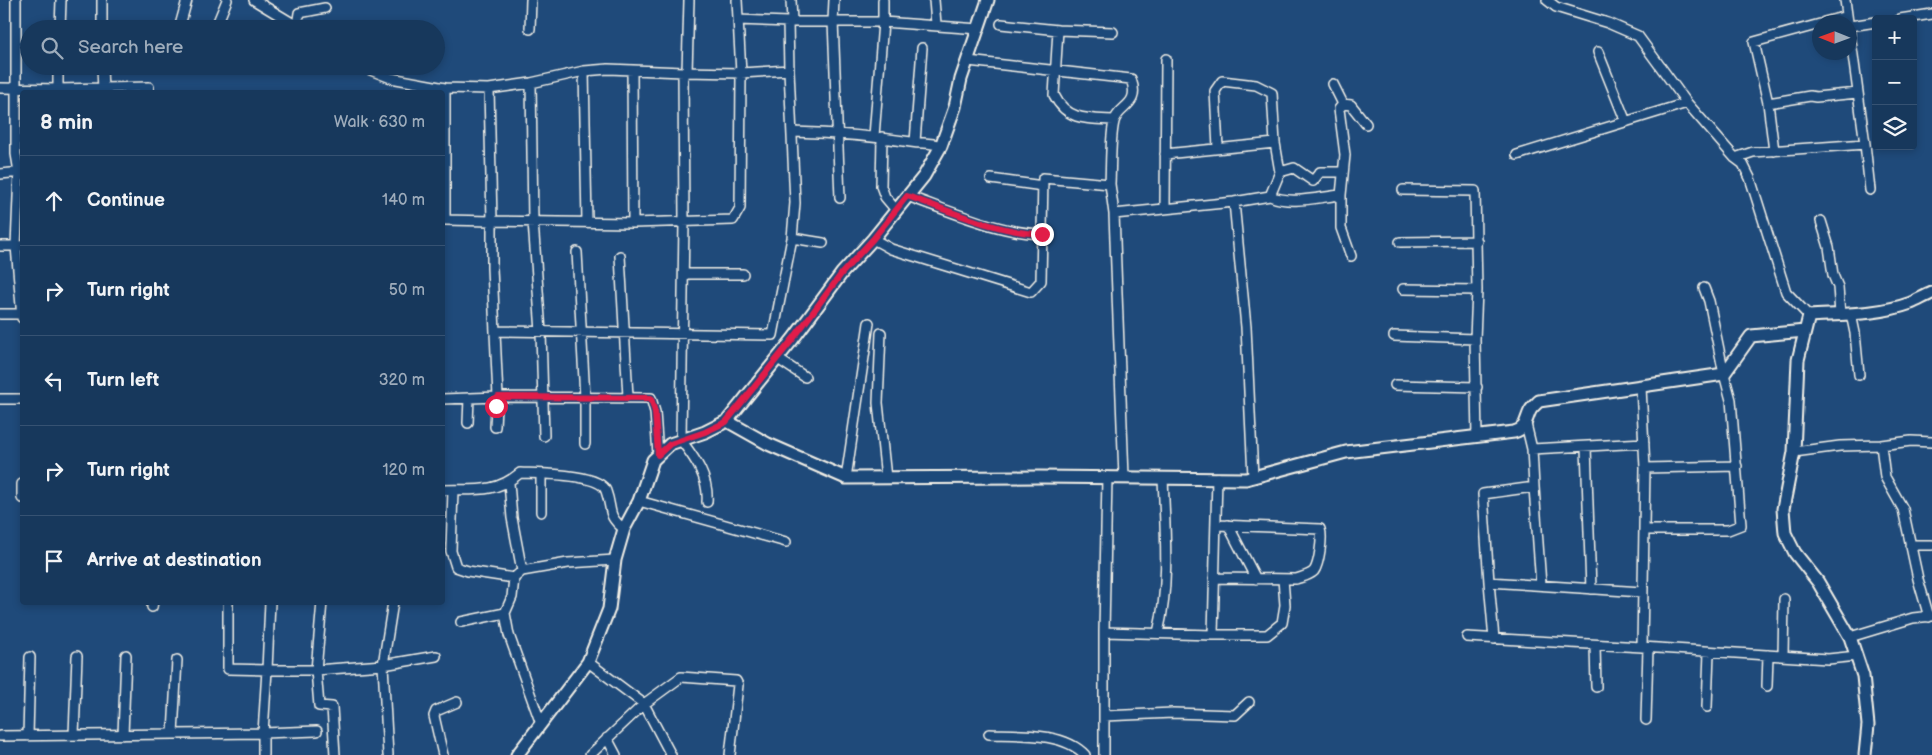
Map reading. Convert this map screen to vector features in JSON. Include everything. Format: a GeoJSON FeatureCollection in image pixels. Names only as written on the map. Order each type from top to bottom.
{"type":"FeatureCollection","features":[{"type":"Feature","properties":{"kind":"street"},"geometry":{"type":"LineString","coordinates":[[16,0],[16,154],[20,168]]}},
{"type":"Feature","properties":{"kind":"street"},"geometry":{"type":"LineString","coordinates":[[60,20],[61,0]]}},
{"type":"Feature","properties":{"kind":"street"},"geometry":{"type":"LineString","coordinates":[[102,0],[102,20]]}},
{"type":"Feature","properties":{"kind":"street"},"geometry":{"type":"LineString","coordinates":[[181,20],[187,0]]}},
{"type":"Feature","properties":{"kind":"street"},"geometry":{"type":"LineString","coordinates":[[219,20],[227,0]]}},
{"type":"Feature","properties":{"kind":"street"},"geometry":{"type":"LineString","coordinates":[[254,0],[287,20]]}},
{"type":"Feature","properties":{"kind":"street"},"geometry":{"type":"LineString","coordinates":[[530,29],[531,0]]}},
{"type":"Feature","properties":{"kind":"street"},"geometry":{"type":"LineString","coordinates":[[689,0],[685,72],[684,334],[681,440],[698,464],[708,488],[706,502]]}},
{"type":"Feature","properties":{"kind":"street"},"geometry":{"type":"LineString","coordinates":[[445,88],[445,220],[632,223],[733,220],[740,208],[741,73],[737,0]]}},
{"type":"Feature","properties":{"kind":"street"},"geometry":{"type":"LineString","coordinates":[[496,331],[773,335],[792,238],[795,203],[789,70],[791,0]]}},
{"type":"Feature","properties":{"kind":"street"},"geometry":{"type":"LineString","coordinates":[[834,0],[833,21],[840,198]]}},
{"type":"Feature","properties":{"kind":"street"},"geometry":{"type":"LineString","coordinates":[[883,0],[878,136],[881,186],[885,197],[896,210]]}},
{"type":"Feature","properties":{"kind":"street"},"geometry":{"type":"LineString","coordinates":[[934,0],[936,24]]}},
{"type":"Feature","properties":{"kind":"street"},"geometry":{"type":"LineString","coordinates":[[517,755],[588,662],[609,609],[615,560],[624,529],[639,501],[653,460],[670,444],[705,432],[726,422],[778,359],[842,273],[873,239],[924,176],[941,146],[988,0]]}},
{"type":"Feature","properties":{"kind":"street"},"geometry":{"type":"LineString","coordinates":[[1547,0],[1556,7],[1608,23],[1638,36],[1687,103],[1735,158],[1743,164],[1750,178],[1786,292],[1809,316],[1890,309],[1912,302],[1932,292]]}},
{"type":"Feature","properties":{"kind":"street"},"geometry":{"type":"LineString","coordinates":[[1845,0],[1847,15]]}},
{"type":"Feature","properties":{"kind":"street"},"geometry":{"type":"LineString","coordinates":[[299,20],[299,13],[325,8]]}},
{"type":"Feature","properties":{"kind":"street"},"geometry":{"type":"LineString","coordinates":[[1917,16],[1932,14]]}},
{"type":"Feature","properties":{"kind":"street"},"geometry":{"type":"LineString","coordinates":[[738,20],[883,22],[936,24],[979,29]]}},
{"type":"Feature","properties":{"kind":"street"},"geometry":{"type":"LineString","coordinates":[[1857,22],[1872,22]]}},
{"type":"Feature","properties":{"kind":"street"},"geometry":{"type":"LineString","coordinates":[[1001,24],[1058,30],[1113,32]]}},
{"type":"Feature","properties":{"kind":"street"},"geometry":{"type":"LineString","coordinates":[[1774,151],[1768,103],[1754,42],[1812,26]]}},
{"type":"Feature","properties":{"kind":"street"},"geometry":{"type":"LineString","coordinates":[[1058,30],[1054,95],[1064,111],[1074,116],[1114,120]]}},
{"type":"Feature","properties":{"kind":"street"},"geometry":{"type":"LineString","coordinates":[[914,142],[922,48]]}},
{"type":"Feature","properties":{"kind":"street"},"geometry":{"type":"LineString","coordinates":[[1598,52],[1626,122]]}},
{"type":"Feature","properties":{"kind":"street"},"geometry":{"type":"LineString","coordinates":[[1165,208],[1166,60]]}},
{"type":"Feature","properties":{"kind":"street"},"geometry":{"type":"LineString","coordinates":[[1854,60],[1870,190]]}},
{"type":"Feature","properties":{"kind":"street"},"geometry":{"type":"LineString","coordinates":[[968,61],[1131,79],[1134,86],[1132,100],[1114,120],[1110,184],[1114,214],[1124,477]]}},
{"type":"Feature","properties":{"kind":"street"},"geometry":{"type":"LineString","coordinates":[[632,70],[632,223]]}},
{"type":"Feature","properties":{"kind":"street"},"geometry":{"type":"LineString","coordinates":[[383,75],[445,88],[490,89],[532,83],[584,71],[632,70],[741,73],[789,70]]}},
{"type":"Feature","properties":{"kind":"street"},"geometry":{"type":"LineString","coordinates":[[584,71],[587,222]]}},
{"type":"Feature","properties":{"kind":"street"},"geometry":{"type":"LineString","coordinates":[[58,75],[58,90]]}},
{"type":"Feature","properties":{"kind":"street"},"geometry":{"type":"LineString","coordinates":[[102,75],[103,90]]}},
{"type":"Feature","properties":{"kind":"street"},"geometry":{"type":"LineString","coordinates":[[1218,148],[1215,91],[1222,81],[1256,86],[1272,93],[1275,143],[1280,172],[1270,196]]}},
{"type":"Feature","properties":{"kind":"street"},"geometry":{"type":"LineString","coordinates":[[532,83],[533,221],[541,332],[544,436]]}},
{"type":"Feature","properties":{"kind":"street"},"geometry":{"type":"LineString","coordinates":[[1333,84],[1343,104]]}},
{"type":"Feature","properties":{"kind":"street"},"geometry":{"type":"LineString","coordinates":[[114,90],[149,87],[149,90]]}},
{"type":"Feature","properties":{"kind":"street"},"geometry":{"type":"LineString","coordinates":[[0,88],[44,90]]}},
{"type":"Feature","properties":{"kind":"street"},"geometry":{"type":"LineString","coordinates":[[490,89],[492,268],[498,397],[495,427]]}},
{"type":"Feature","properties":{"kind":"street"},"geometry":{"type":"LineString","coordinates":[[1768,103],[1810,96],[1858,93]]}},
{"type":"Feature","properties":{"kind":"street"},"geometry":{"type":"LineString","coordinates":[[1517,154],[1687,103]]}},
{"type":"Feature","properties":{"kind":"street"},"geometry":{"type":"LineString","coordinates":[[1343,104],[1351,105],[1366,124]]}},
{"type":"Feature","properties":{"kind":"street"},"geometry":{"type":"LineString","coordinates":[[1343,104],[1339,109],[1345,155],[1340,228],[1351,256]]}},
{"type":"Feature","properties":{"kind":"street"},"geometry":{"type":"LineString","coordinates":[[793,132],[878,136],[914,142],[928,142],[941,146]]}},
{"type":"Feature","properties":{"kind":"street"},"geometry":{"type":"LineString","coordinates":[[1164,154],[1275,143]]}},
{"type":"Feature","properties":{"kind":"street"},"geometry":{"type":"LineString","coordinates":[[1735,158],[1753,152],[1865,144]]}},
{"type":"Feature","properties":{"kind":"street"},"geometry":{"type":"LineString","coordinates":[[1280,172],[1294,168],[1312,181],[1320,172],[1343,172]]}},
{"type":"Feature","properties":{"kind":"street"},"geometry":{"type":"LineString","coordinates":[[0,174],[20,172]]}},
{"type":"Feature","properties":{"kind":"street"},"geometry":{"type":"LineString","coordinates":[[873,239],[890,249],[1031,292],[1040,281],[1044,178],[1110,184]]}},
{"type":"Feature","properties":{"kind":"street"},"geometry":{"type":"LineString","coordinates":[[991,179],[1043,186]]}},
{"type":"Feature","properties":{"kind":"street"},"geometry":{"type":"LineString","coordinates":[[1403,190],[1475,191],[1477,241],[1475,339],[1477,437]]}},
{"type":"Feature","properties":{"kind":"street"},"geometry":{"type":"LineString","coordinates":[[1114,214],[1234,202],[1270,196],[1301,200],[1341,195]]}},
{"type":"Feature","properties":{"kind":"street"},"geometry":{"type":"LineString","coordinates":[[907,196],[990,224],[1030,234],[1042,234]]}},
{"type":"Feature","properties":{"kind":"street"},"geometry":{"type":"LineString","coordinates":[[1234,202],[1246,327],[1253,477]]}},
{"type":"Feature","properties":{"kind":"street"},"geometry":{"type":"LineString","coordinates":[[20,209],[20,269]]}},
{"type":"Feature","properties":{"kind":"street"},"geometry":{"type":"LineString","coordinates":[[1821,221],[1829,247],[1833,274],[1856,342],[1859,375]]}},
{"type":"Feature","properties":{"kind":"street"},"geometry":{"type":"LineString","coordinates":[[792,238],[823,243]]}},
{"type":"Feature","properties":{"kind":"street"},"geometry":{"type":"LineString","coordinates":[[1400,242],[1477,241]]}},
{"type":"Feature","properties":{"kind":"street"},"geometry":{"type":"LineString","coordinates":[[0,246],[19,246]]}},
{"type":"Feature","properties":{"kind":"street"},"geometry":{"type":"LineString","coordinates":[[577,252],[585,398],[585,444]]}},
{"type":"Feature","properties":{"kind":"street"},"geometry":{"type":"LineString","coordinates":[[620,256],[628,397]]}},
{"type":"Feature","properties":{"kind":"street"},"geometry":{"type":"LineString","coordinates":[[684,274],[743,274]]}},
{"type":"Feature","properties":{"kind":"street"},"geometry":{"type":"LineString","coordinates":[[1644,530],[1728,530],[1741,525],[1731,400],[1709,301],[1704,288]]}},
{"type":"Feature","properties":{"kind":"street"},"geometry":{"type":"LineString","coordinates":[[1403,289],[1477,290]]}},
{"type":"Feature","properties":{"kind":"street"},"geometry":{"type":"LineString","coordinates":[[0,314],[20,316]]}},
{"type":"Feature","properties":{"kind":"street"},"geometry":{"type":"LineString","coordinates":[[1809,316],[1798,360],[1794,452],[1783,509],[1786,533],[1795,553],[1818,582],[1850,636],[1863,676],[1868,725],[1865,755]]}},
{"type":"Feature","properties":{"kind":"street"},"geometry":{"type":"LineString","coordinates":[[846,478],[869,323]]}},
{"type":"Feature","properties":{"kind":"street"},"geometry":{"type":"LineString","coordinates":[[726,422],[768,444],[846,478],[1124,477],[1246,479],[1346,452],[1477,437],[1520,430],[1526,424],[1530,411],[1539,401],[1724,374],[1751,336],[1805,331]]}},
{"type":"Feature","properties":{"kind":"street"},"geometry":{"type":"LineString","coordinates":[[881,333],[878,403],[886,478]]}},
{"type":"Feature","properties":{"kind":"street"},"geometry":{"type":"LineString","coordinates":[[1394,336],[1475,339]]}},
{"type":"Feature","properties":{"kind":"street"},"geometry":{"type":"LineString","coordinates":[[778,359],[805,377]]}},
{"type":"Feature","properties":{"kind":"street"},"geometry":{"type":"LineString","coordinates":[[1395,385],[1477,387]]}},
{"type":"Feature","properties":{"kind":"street"},"geometry":{"type":"LineString","coordinates":[[1641,387],[1645,468],[1642,592],[1646,720]]}},
{"type":"Feature","properties":{"kind":"street"},"geometry":{"type":"LineString","coordinates":[[445,399],[498,397],[651,398],[655,412],[658,455]]}},
{"type":"Feature","properties":{"kind":"street"},"geometry":{"type":"LineString","coordinates":[[468,423],[469,398]]}},
{"type":"Feature","properties":{"kind":"street"},"geometry":{"type":"LineString","coordinates":[[0,399],[20,399]]}},
{"type":"Feature","properties":{"kind":"street"},"geometry":{"type":"LineString","coordinates":[[1526,424],[1532,449],[1541,585]]}},
{"type":"Feature","properties":{"kind":"street"},"geometry":{"type":"LineString","coordinates":[[1794,452],[1840,446],[1911,441],[1932,442]]}},
{"type":"Feature","properties":{"kind":"street"},"geometry":{"type":"LineString","coordinates":[[1532,449],[1644,443]]}},
{"type":"Feature","properties":{"kind":"street"},"geometry":{"type":"LineString","coordinates":[[1850,636],[1912,618],[1930,617],[1910,545],[1903,508],[1885,477],[1881,444]]}},
{"type":"Feature","properties":{"kind":"street"},"geometry":{"type":"LineString","coordinates":[[1586,447],[1591,589]]}},
{"type":"Feature","properties":{"kind":"street"},"geometry":{"type":"LineString","coordinates":[[1645,468],[1737,466]]}},
{"type":"Feature","properties":{"kind":"street"},"geometry":{"type":"LineString","coordinates":[[445,490],[495,488],[509,482],[520,473],[561,474],[593,481],[602,486],[606,490],[615,522],[624,529]]}},
{"type":"Feature","properties":{"kind":"street"},"geometry":{"type":"LineString","coordinates":[[541,474],[541,512]]}},
{"type":"Feature","properties":{"kind":"street"},"geometry":{"type":"LineString","coordinates":[[1104,755],[1107,477]]}},
{"type":"Feature","properties":{"kind":"street"},"geometry":{"type":"LineString","coordinates":[[1158,633],[1163,614],[1166,535],[1163,478]]}},
{"type":"Feature","properties":{"kind":"street"},"geometry":{"type":"LineString","coordinates":[[1213,634],[1217,478]]}},
{"type":"Feature","properties":{"kind":"street"},"geometry":{"type":"LineString","coordinates":[[509,482],[512,518],[522,571]]}},
{"type":"Feature","properties":{"kind":"street"},"geometry":{"type":"LineString","coordinates":[[1494,639],[1483,494],[1534,487]]}},
{"type":"Feature","properties":{"kind":"street"},"geometry":{"type":"LineString","coordinates":[[453,490],[451,551],[456,567],[468,571],[514,578]]}},
{"type":"Feature","properties":{"kind":"street"},"geometry":{"type":"LineString","coordinates":[[639,501],[786,542]]}},
{"type":"Feature","properties":{"kind":"street"},"geometry":{"type":"LineString","coordinates":[[1214,578],[1296,579],[1308,575],[1315,570],[1321,541],[1320,529],[1217,525]]}},
{"type":"Feature","properties":{"kind":"street"},"geometry":{"type":"LineString","coordinates":[[1228,525],[1256,579]]}},
{"type":"Feature","properties":{"kind":"street"},"geometry":{"type":"LineString","coordinates":[[1910,545],[1932,546]]}},
{"type":"Feature","properties":{"kind":"street"},"geometry":{"type":"LineString","coordinates":[[541,724],[509,635],[505,612],[512,596],[514,578],[522,571],[568,563],[615,560]]}},
{"type":"Feature","properties":{"kind":"street"},"geometry":{"type":"LineString","coordinates":[[1104,632],[1267,635],[1282,623],[1285,605],[1283,579]]}},
{"type":"Feature","properties":{"kind":"street"},"geometry":{"type":"LineString","coordinates":[[1489,582],[1642,592]]}},
{"type":"Feature","properties":{"kind":"street"},"geometry":{"type":"LineString","coordinates":[[1783,656],[1784,599]]}},
{"type":"Feature","properties":{"kind":"street"},"geometry":{"type":"LineString","coordinates":[[228,605],[228,669],[316,670],[383,665],[436,656]]}},
{"type":"Feature","properties":{"kind":"street"},"geometry":{"type":"LineString","coordinates":[[263,755],[270,605]]}},
{"type":"Feature","properties":{"kind":"street"},"geometry":{"type":"LineString","coordinates":[[322,605],[316,670],[319,706],[332,706],[335,755]]}},
{"type":"Feature","properties":{"kind":"street"},"geometry":{"type":"LineString","coordinates":[[388,755],[383,665],[393,605]]}},
{"type":"Feature","properties":{"kind":"street"},"geometry":{"type":"LineString","coordinates":[[461,622],[505,612]]}},
{"type":"Feature","properties":{"kind":"street"},"geometry":{"type":"LineString","coordinates":[[1467,637],[1828,659],[1857,656]]}},
{"type":"Feature","properties":{"kind":"street"},"geometry":{"type":"LineString","coordinates":[[1595,645],[1596,687]]}},
{"type":"Feature","properties":{"kind":"street"},"geometry":{"type":"LineString","coordinates":[[1707,707],[1709,652]]}},
{"type":"Feature","properties":{"kind":"street"},"geometry":{"type":"LineString","coordinates":[[123,735],[126,654]]}},
{"type":"Feature","properties":{"kind":"street"},"geometry":{"type":"LineString","coordinates":[[1767,686],[1768,655]]}},
{"type":"Feature","properties":{"kind":"street"},"geometry":{"type":"LineString","coordinates":[[74,735],[76,656]]}},
{"type":"Feature","properties":{"kind":"street"},"geometry":{"type":"LineString","coordinates":[[28,736],[30,657]]}},
{"type":"Feature","properties":{"kind":"street"},"geometry":{"type":"LineString","coordinates":[[173,734],[177,660]]}},
{"type":"Feature","properties":{"kind":"street"},"geometry":{"type":"LineString","coordinates":[[588,662],[644,704],[671,755]]}},
{"type":"Feature","properties":{"kind":"street"},"geometry":{"type":"LineString","coordinates":[[590,755],[644,704],[681,677],[736,682],[738,685],[730,755]]}},
{"type":"Feature","properties":{"kind":"street"},"geometry":{"type":"LineString","coordinates":[[443,755],[434,716],[436,711],[457,702]]}},
{"type":"Feature","properties":{"kind":"street"},"geometry":{"type":"LineString","coordinates":[[1104,716],[1173,713],[1235,715],[1248,702]]}},
{"type":"Feature","properties":{"kind":"street"},"geometry":{"type":"LineString","coordinates":[[0,736],[317,731]]}},
{"type":"Feature","properties":{"kind":"street"},"geometry":{"type":"LineString","coordinates":[[989,734],[1038,735],[1078,747],[1085,755]]}},
{"type":"Feature","properties":{"kind":"street"},"geometry":{"type":"LineString","coordinates":[[607,738],[616,755]]}},
{"type":"Feature","properties":{"kind":"route"},"geometry":{"type":"LineString","coordinates":[[496,406],[498,397],[651,398],[655,412],[658,455],[670,444],[705,432],[726,422],[741,406],[856,255],[873,239],[907,196],[990,224],[1030,234],[1042,234]]}}]}
